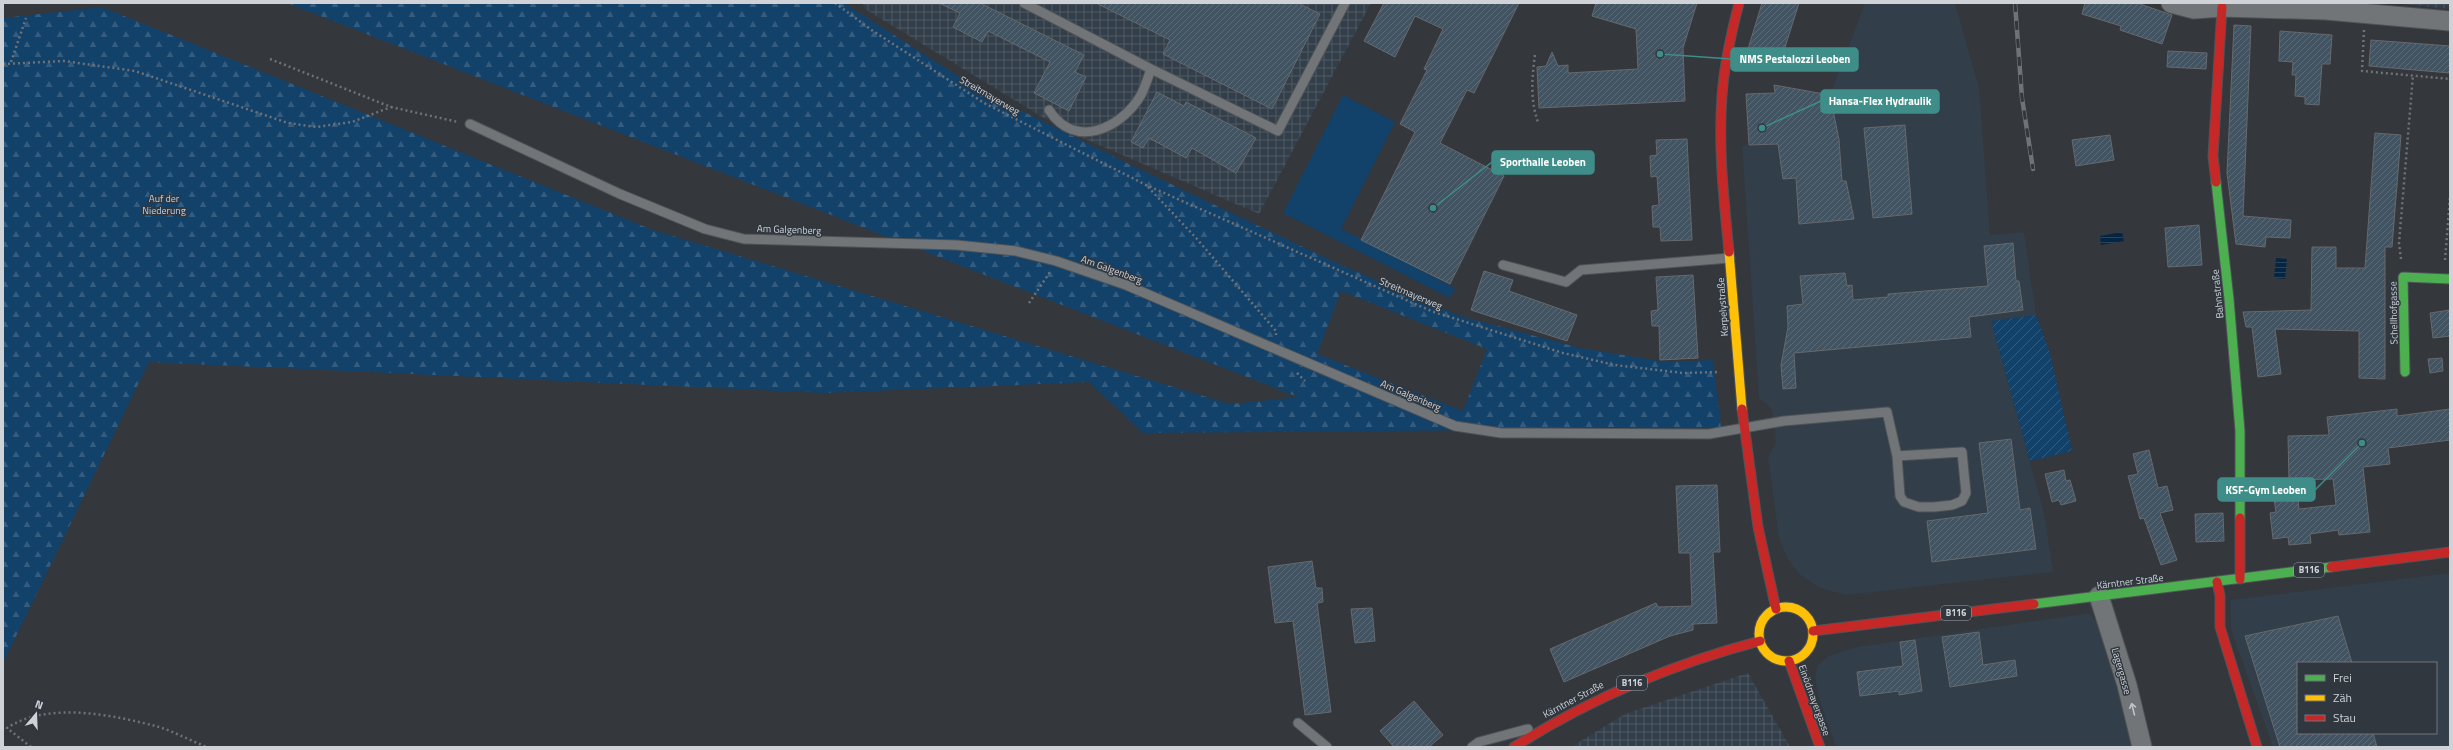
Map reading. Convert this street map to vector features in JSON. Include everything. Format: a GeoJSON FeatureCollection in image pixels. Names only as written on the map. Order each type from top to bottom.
{"type":"FeatureCollection","features":[{"type":"Feature","properties":{"kind":"main road","name":"Kerpelystraße"},"geometry":{"type":"LineString","coordinates":[[1740,3],[1728,49],[1721,113],[1737,370],[1743,429],[1762,549],[1776,609]]}},
{"type":"Feature","properties":{"kind":"main road","name":"Bahnstraße"},"geometry":{"type":"LineString","coordinates":[[2222,7],[2213,156],[2229,299],[2240,431],[2240,579]]}},
{"type":"Feature","properties":{"kind":"main road","name":"Schellhofgasse"},"geometry":{"type":"LineString","coordinates":[[2405,372],[2403,277],[2447,279]]}},
{"type":"Feature","properties":{"kind":"main road","name":"Kärntner Straße"},"geometry":{"type":"LineString","coordinates":[[1813,631],[2450,552]]}},
{"type":"Feature","properties":{"kind":"main road"},"geometry":{"type":"LineString","coordinates":[[2217,582],[2220,596],[2220,627],[2257,747]]}},
{"type":"Feature","properties":{"kind":"main road"},"geometry":{"type":"LineString","coordinates":[[1786,607],[1796,609],[1804,614],[1811,622],[1813,631],[1812,642],[1808,651],[1800,658],[1789,661],[1780,661],[1771,657],[1760,641],[1760,626],[1764,619],[1776,609],[1786,607]]}},
{"type":"Feature","properties":{"kind":"main road","name":"Kärntner Straße"},"geometry":{"type":"LineString","coordinates":[[1514,747],[1549,724],[1608,692],[1731,648],[1760,641]]}},
{"type":"Feature","properties":{"kind":"main road","name":"Einödmayergasse"},"geometry":{"type":"LineString","coordinates":[[1789,661],[1820,747]]}},
{"type":"Feature","properties":{"kind":"street"},"geometry":{"type":"LineString","coordinates":[[2171,3],[2194,9],[2222,7],[2325,6],[2365,13],[2450,22]]}},
{"type":"Feature","properties":{"kind":"street","name":"Lagergasse"},"geometry":{"type":"LineString","coordinates":[[2099,596],[2127,685],[2142,747]]}},
{"type":"Feature","properties":{"kind":"lane"},"geometry":{"type":"LineString","coordinates":[[1024,3],[1150,69],[1278,131],[1344,3]]}},
{"type":"Feature","properties":{"kind":"lane"},"geometry":{"type":"LineString","coordinates":[[1049,110],[1056,122],[1078,132],[1102,129],[1116,122],[1135,102],[1144,88],[1150,69]]}},
{"type":"Feature","properties":{"kind":"lane","name":"Am Galgenberg"},"geometry":{"type":"LineString","coordinates":[[470,124],[620,194],[705,229],[744,238],[956,245],[1016,251],[1056,261],[1126,285],[1455,426],[1502,433],[1709,434],[1784,422],[1887,412],[1896,456]]}},
{"type":"Feature","properties":{"kind":"lane"},"geometry":{"type":"LineString","coordinates":[[1503,265],[1566,282],[1581,270],[1730,258]]}},
{"type":"Feature","properties":{"kind":"lane"},"geometry":{"type":"LineString","coordinates":[[1962,452],[1966,493],[1962,501],[1952,505],[1934,507],[1919,507],[1904,502],[1900,496],[1896,456],[1962,452]]}},
{"type":"Feature","properties":{"kind":"lane"},"geometry":{"type":"LineString","coordinates":[[1298,724],[1327,747]]}},
{"type":"Feature","properties":{"kind":"lane"},"geometry":{"type":"LineString","coordinates":[[1472,747],[1479,742],[1549,724]]}},
{"type":"Feature","properties":{"kind":"path","name":"Streitmayerweg"},"geometry":{"type":"LineString","coordinates":[[836,3],[873,31],[984,103],[1146,185],[1431,311],[1563,353],[1639,370],[1704,374],[1737,370]]}},
{"type":"Feature","properties":{"kind":"path"},"geometry":{"type":"LineString","coordinates":[[2365,13],[2362,71],[2450,79]]}},
{"type":"Feature","properties":{"kind":"path"},"geometry":{"type":"LineString","coordinates":[[11,62],[26,18]]}},
{"type":"Feature","properties":{"kind":"path"},"geometry":{"type":"LineString","coordinates":[[1535,55],[1532,91],[1533,110],[1538,122]]}},
{"type":"Feature","properties":{"kind":"path"},"geometry":{"type":"LineString","coordinates":[[270,58],[391,107],[470,124]]}},
{"type":"Feature","properties":{"kind":"path"},"geometry":{"type":"LineString","coordinates":[[3,64],[11,62],[64,61],[135,71],[288,123],[316,127],[352,122],[391,107]]}},
{"type":"Feature","properties":{"kind":"path"},"geometry":{"type":"LineString","coordinates":[[2403,277],[2400,243],[2413,75]]}},
{"type":"Feature","properties":{"kind":"path","name":"Streitmayerweg"},"geometry":{"type":"LineString","coordinates":[[1146,185],[1197,239],[1276,331],[1278,350]]}},
{"type":"Feature","properties":{"kind":"path"},"geometry":{"type":"LineString","coordinates":[[2447,279],[2450,197]]}},
{"type":"Feature","properties":{"kind":"path"},"geometry":{"type":"LineString","coordinates":[[1029,303],[1056,261]]}},
{"type":"Feature","properties":{"kind":"path"},"geometry":{"type":"LineString","coordinates":[[31,747],[7,728],[20,719],[73,711],[160,728],[207,747]]}},
{"type":"Feature","properties":{"kind":"shaded area"},"geometry":{"type":"Polygon","coordinates":[[[862,3],[1371,3],[1259,214],[1062,129],[865,9],[862,3]]]}},
{"type":"Feature","properties":{"kind":"shaded area"},"geometry":{"type":"Polygon","coordinates":[[[1865,3],[1955,3],[1979,88],[1990,235],[2024,232],[2036,315],[1991,321],[2044,513],[2053,572],[1846,595],[1820,588],[1799,574],[1788,559],[1779,538],[1768,458],[1776,442],[1772,409],[1759,398],[1742,146],[1749,145],[1775,93],[1774,85],[1830,95],[1865,3]]]}},
{"type":"Feature","properties":{"kind":"shaded area"},"geometry":{"type":"Polygon","coordinates":[[[2392,3],[2450,3],[2450,9],[2392,3]]]}},
{"type":"Feature","properties":{"kind":"shaded area"},"geometry":{"type":"Polygon","coordinates":[[[2122,232],[2124,241],[2101,245],[2100,236],[2122,232]]]}},
{"type":"Feature","properties":{"kind":"shaded area"},"geometry":{"type":"Polygon","coordinates":[[[2276,258],[2287,259],[2285,279],[2274,278],[2276,258]]]}},
{"type":"Feature","properties":{"kind":"shaded area"},"geometry":{"type":"Polygon","coordinates":[[[2450,573],[2450,747],[2273,747],[2231,630],[2230,600],[2450,573]]]}},
{"type":"Feature","properties":{"kind":"shaded area"},"geometry":{"type":"Polygon","coordinates":[[[2090,613],[2108,639],[2135,747],[1836,747],[1819,698],[1815,677],[1818,665],[1828,656],[1857,647],[2090,613]]]}},
{"type":"Feature","properties":{"kind":"shaded area"},"geometry":{"type":"Polygon","coordinates":[[[1748,673],[1790,747],[1571,747],[1625,714],[1748,673]]]}},
{"type":"Feature","properties":{"kind":"green space","name":"Auf der Niederung"},"geometry":{"type":"Polygon","coordinates":[[[287,3],[844,3],[978,89],[1131,165],[1341,265],[1460,316],[1580,348],[1666,362],[1713,360],[1721,428],[1143,433],[1089,382],[824,393],[149,362],[3,663],[3,18],[102,7],[653,230],[1230,404],[1298,397],[287,3]],[[1341,291],[1317,354],[1463,411],[1487,349],[1341,291]]]}},
{"type":"Feature","properties":{"kind":"green space"},"geometry":{"type":"Polygon","coordinates":[[[1343,95],[1395,122],[1341,229],[1455,288],[1450,298],[1283,213],[1343,95]]]}},
{"type":"Feature","properties":{"kind":"green space"},"geometry":{"type":"Polygon","coordinates":[[[2036,315],[2050,353],[2072,451],[2030,461],[1991,321],[2036,315]]]}},
{"type":"Feature","properties":{"kind":"building"},"geometry":{"type":"Polygon","coordinates":[[[939,3],[980,3],[1084,55],[1075,72],[1086,77],[1069,111],[1034,93],[1050,62],[988,31],[982,42],[953,27],[960,13],[939,3]]]}},
{"type":"Feature","properties":{"kind":"building"},"geometry":{"type":"Polygon","coordinates":[[[1096,3],[1298,3],[1320,14],[1272,109],[1163,54],[1170,40],[1096,3]]]}},
{"type":"Feature","properties":{"kind":"building"},"geometry":{"type":"Polygon","coordinates":[[[1384,3],[1519,3],[1474,93],[1467,90],[1440,143],[1504,176],[1450,284],[1361,240],[1415,132],[1400,124],[1427,70],[1424,69],[1443,29],[1415,16],[1395,57],[1364,41],[1384,3]]]}},
{"type":"Feature","properties":{"kind":"building"},"geometry":{"type":"Polygon","coordinates":[[[1596,3],[1697,3],[1683,48],[1685,101],[1539,108],[1537,67],[1546,66],[1552,52],[1558,66],[1568,65],[1568,73],[1638,69],[1636,29],[1592,16],[1596,3]]]}},
{"type":"Feature","properties":{"kind":"building"},"geometry":{"type":"Polygon","coordinates":[[[1762,3],[1799,3],[1781,60],[1748,49],[1762,3]]]}},
{"type":"Feature","properties":{"kind":"building"},"geometry":{"type":"Polygon","coordinates":[[[2085,3],[2137,3],[2172,15],[2162,44],[2120,30],[2121,26],[2082,14],[2085,3]]]}},
{"type":"Feature","properties":{"kind":"building"},"geometry":{"type":"Polygon","coordinates":[[[2234,25],[2251,26],[2243,216],[2291,220],[2290,238],[2266,237],[2265,247],[2236,244],[2227,173],[2234,25]]]}},
{"type":"Feature","properties":{"kind":"building"},"geometry":{"type":"Polygon","coordinates":[[[2280,31],[2332,35],[2330,64],[2322,64],[2319,105],[2305,104],[2305,97],[2295,96],[2296,75],[2292,75],[2293,62],[2279,61],[2280,31]]]}},
{"type":"Feature","properties":{"kind":"building"},"geometry":{"type":"Polygon","coordinates":[[[2371,40],[2450,46],[2450,73],[2369,66],[2371,40]]]}},
{"type":"Feature","properties":{"kind":"building"},"geometry":{"type":"Polygon","coordinates":[[[2168,51],[2207,53],[2206,69],[2167,67],[2168,51]]]}},
{"type":"Feature","properties":{"kind":"building"},"geometry":{"type":"Polygon","coordinates":[[[1774,85],[1830,95],[1839,140],[1842,181],[1846,181],[1854,219],[1799,224],[1796,178],[1783,179],[1778,144],[1749,145],[1746,94],[1775,93],[1774,85]]]}},
{"type":"Feature","properties":{"kind":"building"},"geometry":{"type":"Polygon","coordinates":[[[1157,92],[1184,106],[1186,102],[1256,138],[1236,173],[1192,148],[1186,158],[1149,138],[1143,148],[1131,142],[1157,92]]]}},
{"type":"Feature","properties":{"kind":"building"},"geometry":{"type":"Polygon","coordinates":[[[1905,125],[1912,214],[1873,218],[1864,128],[1905,125]]]}},
{"type":"Feature","properties":{"kind":"building"},"geometry":{"type":"Polygon","coordinates":[[[2375,133],[2401,135],[2392,247],[2385,247],[2385,379],[2359,378],[2359,331],[2275,329],[2281,374],[2258,377],[2252,327],[2246,327],[2243,312],[2311,310],[2312,247],[2336,247],[2336,268],[2365,268],[2375,133]]]}},
{"type":"Feature","properties":{"kind":"building"},"geometry":{"type":"Polygon","coordinates":[[[2110,135],[2114,160],[2076,166],[2072,140],[2110,135]]]}},
{"type":"Feature","properties":{"kind":"building"},"geometry":{"type":"Polygon","coordinates":[[[1687,139],[1692,240],[1661,241],[1660,227],[1653,227],[1652,206],[1659,205],[1657,176],[1651,177],[1650,156],[1657,155],[1656,140],[1687,139]]]}},
{"type":"Feature","properties":{"kind":"building"},"geometry":{"type":"Polygon","coordinates":[[[2199,225],[2202,265],[2168,267],[2165,228],[2199,225]]]}},
{"type":"Feature","properties":{"kind":"building"},"geometry":{"type":"Polygon","coordinates":[[[2013,243],[2016,281],[2019,281],[2023,310],[1969,317],[1971,337],[1794,353],[1796,388],[1783,389],[1781,365],[1788,327],[1787,306],[1803,304],[1800,276],[1845,273],[1847,286],[1852,285],[1853,300],[1888,297],[1888,294],[1988,286],[1984,246],[2013,243]]]}},
{"type":"Feature","properties":{"kind":"building"},"geometry":{"type":"Polygon","coordinates":[[[1484,271],[1513,280],[1509,291],[1577,315],[1567,341],[1471,310],[1484,271]]]}},
{"type":"Feature","properties":{"kind":"building"},"geometry":{"type":"Polygon","coordinates":[[[1693,275],[1698,358],[1660,360],[1659,326],[1652,326],[1651,311],[1658,310],[1656,277],[1693,275]]]}},
{"type":"Feature","properties":{"kind":"building"},"geometry":{"type":"Polygon","coordinates":[[[2450,310],[2450,336],[2433,338],[2430,313],[2450,310]]]}},
{"type":"Feature","properties":{"kind":"building"},"geometry":{"type":"Polygon","coordinates":[[[2442,358],[2443,371],[2430,373],[2428,359],[2442,358]]]}},
{"type":"Feature","properties":{"kind":"building"},"geometry":{"type":"Polygon","coordinates":[[[2397,409],[2397,416],[2450,409],[2450,440],[2388,448],[2390,464],[2363,467],[2370,532],[2339,535],[2338,530],[2310,534],[2311,543],[2289,545],[2288,537],[2273,539],[2270,513],[2276,512],[2273,492],[2297,490],[2299,509],[2336,505],[2333,479],[2289,480],[2288,436],[2329,435],[2327,417],[2397,409]]]}},
{"type":"Feature","properties":{"kind":"building"},"geometry":{"type":"Polygon","coordinates":[[[2011,439],[2020,510],[2030,508],[2036,549],[1932,562],[1927,521],[1988,513],[1979,443],[2011,439]]]}},
{"type":"Feature","properties":{"kind":"building"},"geometry":{"type":"Polygon","coordinates":[[[2149,450],[2158,488],[2167,486],[2173,510],[2160,513],[2177,560],[2161,565],[2144,518],[2140,519],[2128,476],[2138,474],[2133,454],[2149,450]]]}},
{"type":"Feature","properties":{"kind":"building"},"geometry":{"type":"Polygon","coordinates":[[[2064,470],[2066,481],[2070,480],[2076,501],[2061,505],[2059,500],[2052,502],[2045,474],[2064,470]]]}},
{"type":"Feature","properties":{"kind":"building"},"geometry":{"type":"Polygon","coordinates":[[[1717,485],[1720,552],[1713,552],[1717,623],[1693,624],[1693,630],[1670,636],[1564,682],[1550,649],[1656,603],[1658,607],[1692,606],[1690,553],[1679,553],[1676,486],[1717,485]]]}},
{"type":"Feature","properties":{"kind":"building"},"geometry":{"type":"Polygon","coordinates":[[[2223,513],[2224,541],[2196,542],[2195,514],[2223,513]]]}},
{"type":"Feature","properties":{"kind":"building"},"geometry":{"type":"Polygon","coordinates":[[[1312,561],[1316,588],[1322,588],[1323,602],[1317,603],[1331,712],[1305,715],[1293,621],[1275,623],[1268,567],[1312,561]]]}},
{"type":"Feature","properties":{"kind":"building"},"geometry":{"type":"Polygon","coordinates":[[[1372,608],[1375,641],[1355,643],[1351,609],[1372,608]]]}},
{"type":"Feature","properties":{"kind":"building"},"geometry":{"type":"Polygon","coordinates":[[[2338,616],[2352,662],[2297,662],[2297,734],[2373,734],[2377,747],[2280,747],[2245,636],[2338,616]]]}},
{"type":"Feature","properties":{"kind":"building"},"geometry":{"type":"Polygon","coordinates":[[[1979,632],[1983,665],[2015,660],[2017,676],[1950,687],[1942,637],[1979,632]]]}},
{"type":"Feature","properties":{"kind":"building"},"geometry":{"type":"Polygon","coordinates":[[[1915,640],[1922,691],[1899,695],[1899,691],[1860,696],[1857,672],[1903,666],[1900,642],[1915,640]]]}},
{"type":"Feature","properties":{"kind":"building"},"geometry":{"type":"Polygon","coordinates":[[[1414,701],[1443,735],[1429,747],[1394,747],[1380,731],[1414,701]]]}},
{"type":"Feature","properties":{"kind":"railway"},"geometry":{"type":"LineString","coordinates":[[2015,3],[2022,98],[2033,169]]}},
{"type":"Feature","properties":{"kind":"traffic: fast"},"geometry":{"type":"LineString","coordinates":[[2216,182],[2229,299],[2240,431],[2240,518]]}},
{"type":"Feature","properties":{"kind":"traffic: fast"},"geometry":{"type":"LineString","coordinates":[[2405,372],[2403,277],[2450,279]]}},
{"type":"Feature","properties":{"kind":"traffic: fast"},"geometry":{"type":"LineString","coordinates":[[2034,604],[2331,567]]}},
{"type":"Feature","properties":{"kind":"traffic: slow"},"geometry":{"type":"LineString","coordinates":[[1729,252],[1742,409]]}},
{"type":"Feature","properties":{"kind":"traffic: slow"},"geometry":{"type":"LineString","coordinates":[[1786,607],[1796,609],[1805,615],[1811,624],[1813,634],[1811,644],[1805,653],[1796,659],[1786,661],[1776,659],[1767,653],[1761,644],[1759,634],[1761,624],[1767,615],[1776,609],[1786,607]]}},
{"type":"Feature","properties":{"kind":"traffic: jam"},"geometry":{"type":"LineString","coordinates":[[1729,252],[1722,174],[1721,116],[1726,61],[1739,3]]}},
{"type":"Feature","properties":{"kind":"traffic: jam"},"geometry":{"type":"LineString","coordinates":[[2216,182],[2213,156],[2222,7]]}},
{"type":"Feature","properties":{"kind":"traffic: jam"},"geometry":{"type":"LineString","coordinates":[[1742,409],[1758,527],[1776,609]]}},
{"type":"Feature","properties":{"kind":"traffic: jam"},"geometry":{"type":"LineString","coordinates":[[2240,518],[2240,579]]}},
{"type":"Feature","properties":{"kind":"traffic: jam"},"geometry":{"type":"LineString","coordinates":[[2331,567],[2450,552]]}},
{"type":"Feature","properties":{"kind":"traffic: jam"},"geometry":{"type":"LineString","coordinates":[[2217,582],[2220,596],[2220,627],[2257,747]]}},
{"type":"Feature","properties":{"kind":"traffic: jam"},"geometry":{"type":"LineString","coordinates":[[1813,631],[2034,604]]}},
{"type":"Feature","properties":{"kind":"traffic: jam"},"geometry":{"type":"LineString","coordinates":[[1514,747],[1573,713],[1633,684],[1695,660],[1760,641]]}},
{"type":"Feature","properties":{"kind":"traffic: jam"},"geometry":{"type":"LineString","coordinates":[[1789,661],[1820,747]]}},
{"type":"Feature","properties":{"kind":"place","name":"NMS Pestalozzi Leoben"},"geometry":{"type":"Point","coordinates":[1660,54]}},
{"type":"Feature","properties":{"kind":"place","name":"Hansa-Flex Hydraulik"},"geometry":{"type":"Point","coordinates":[1762,128]}},
{"type":"Feature","properties":{"kind":"place","name":"Sporthalle Leoben"},"geometry":{"type":"Point","coordinates":[1433,208]}},
{"type":"Feature","properties":{"kind":"place","name":"KSF-Gym Leoben"},"geometry":{"type":"Point","coordinates":[2362,443]}}]}
